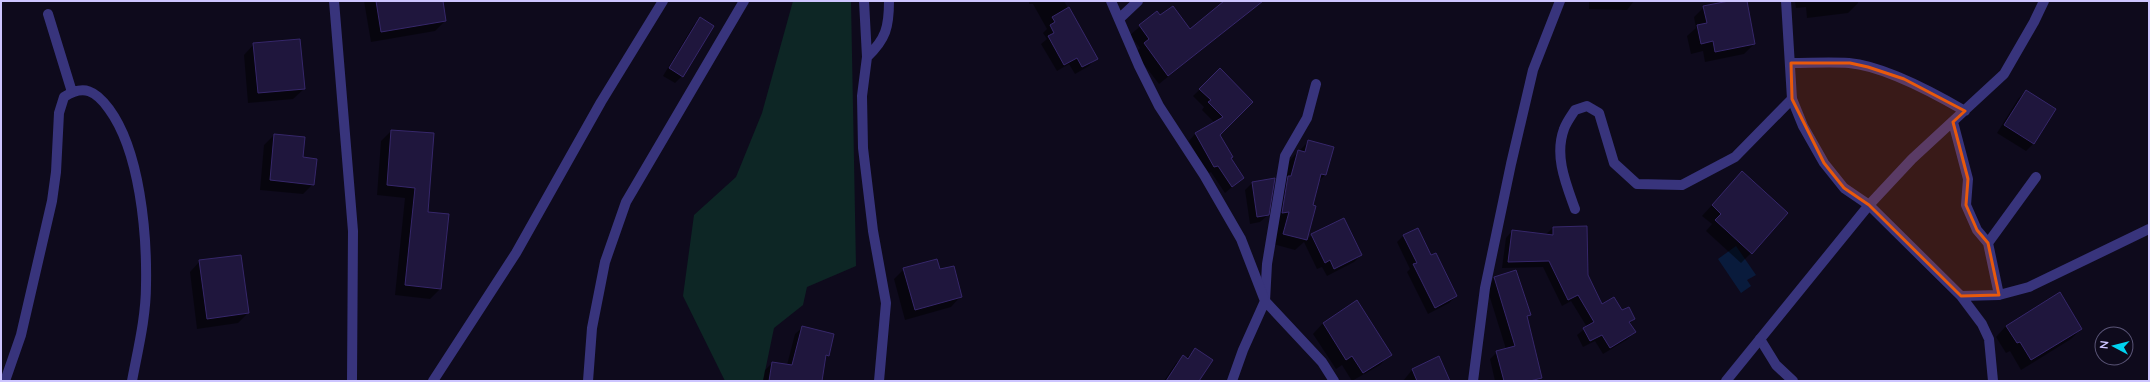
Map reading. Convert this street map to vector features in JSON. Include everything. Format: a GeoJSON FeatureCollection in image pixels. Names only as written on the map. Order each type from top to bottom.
{"type":"FeatureCollection","features":[{"type":"Feature","properties":{"kind":"street"},"geometry":{"type":"LineString","coordinates":[[334,1],[353,232],[352,381]]}},
{"type":"Feature","properties":{"kind":"street"},"geometry":{"type":"LineString","coordinates":[[433,381],[516,254],[601,102],[663,1]]}},
{"type":"Feature","properties":{"kind":"street"},"geometry":{"type":"LineString","coordinates":[[588,381],[592,328],[605,262],[626,202],[744,1]]}},
{"type":"Feature","properties":{"kind":"street"},"geometry":{"type":"LineString","coordinates":[[864,1],[866,57],[862,96],[863,148],[873,231],[886,303],[879,381]]}},
{"type":"Feature","properties":{"kind":"street"},"geometry":{"type":"LineString","coordinates":[[866,57],[878,46],[889,25],[889,1]]}},
{"type":"Feature","properties":{"kind":"street"},"geometry":{"type":"LineString","coordinates":[[1111,1],[1139,66],[1159,106],[1204,175],[1242,239],[1265,301],[1322,362],[1334,381]]}},
{"type":"Feature","properties":{"kind":"street"},"geometry":{"type":"LineString","coordinates":[[1119,20],[1138,1]]}},
{"type":"Feature","properties":{"kind":"street"},"geometry":{"type":"LineString","coordinates":[[1475,380],[1485,288],[1511,164],[1533,70],[1560,1]]}},
{"type":"Feature","properties":{"kind":"street"},"geometry":{"type":"LineString","coordinates":[[1786,1],[1791,63],[1792,99],[1803,126],[1824,163],[1844,188],[1869,205],[1961,296],[1982,324],[1989,339],[1993,381]]}},
{"type":"Feature","properties":{"kind":"street"},"geometry":{"type":"LineString","coordinates":[[1726,381],[1869,205],[1912,159],[2004,74],[2034,22],[2044,1]]}},
{"type":"Feature","properties":{"kind":"street"},"geometry":{"type":"LineString","coordinates":[[48,14],[72,92]]}},
{"type":"Feature","properties":{"kind":"street"},"geometry":{"type":"LineString","coordinates":[[1791,63],[1850,63],[1904,79],[1965,111]]}},
{"type":"Feature","properties":{"kind":"street"},"geometry":{"type":"LineString","coordinates":[[1232,381],[1243,350],[1265,301],[1267,264],[1285,156],[1307,118],[1316,84]]}},
{"type":"Feature","properties":{"kind":"street"},"geometry":{"type":"LineString","coordinates":[[5,381],[21,335],[52,201],[56,172],[59,113],[64,97],[72,92],[82,90],[92,92],[100,97],[122,128],[138,190],[143,224],[146,286],[143,320],[132,381]]}},
{"type":"Feature","properties":{"kind":"street"},"geometry":{"type":"LineString","coordinates":[[1575,209],[1563,176],[1560,154],[1564,129],[1575,110],[1587,106],[1599,113],[1614,163],[1636,184],[1682,185],[1735,157],[1792,99]]}},
{"type":"Feature","properties":{"kind":"street"},"geometry":{"type":"LineString","coordinates":[[1953,122],[1968,179],[1966,205],[1977,230],[1988,243],[1999,295]]}},
{"type":"Feature","properties":{"kind":"street"},"geometry":{"type":"LineString","coordinates":[[1988,243],[2036,177]]}},
{"type":"Feature","properties":{"kind":"street"},"geometry":{"type":"LineString","coordinates":[[1961,296],[1999,295],[2029,287],[2149,229]]}},
{"type":"Feature","properties":{"kind":"street"},"geometry":{"type":"LineString","coordinates":[[1760,339],[1776,365],[1793,381]]}},
{"type":"Feature","properties":{"kind":"highlighted area"},"geometry":{"type":"Polygon","coordinates":[[[1791,63],[1850,63],[1868,67],[1904,79],[1965,111],[1953,122],[1968,179],[1966,205],[1977,230],[1988,243],[1999,295],[1961,296],[1869,205],[1844,188],[1824,163],[1792,99],[1791,63]]]}},
{"type":"Feature","properties":{"kind":"green space"},"geometry":{"type":"Polygon","coordinates":[[[793,1],[851,1],[856,266],[807,287],[803,305],[774,328],[763,381],[725,381],[683,296],[694,215],[736,177],[762,113],[793,1]]]}},
{"type":"Feature","properties":{"kind":"water"},"geometry":{"type":"Polygon","coordinates":[[[1736,246],[1756,275],[1747,280],[1751,286],[1741,293],[1718,259],[1736,246]]]}},
{"type":"Feature","properties":{"kind":"building"},"geometry":{"type":"Polygon","coordinates":[[[376,1],[443,1],[446,21],[381,32],[376,1]]]}},
{"type":"Feature","properties":{"kind":"building"},"geometry":{"type":"Polygon","coordinates":[[[1224,1],[1263,1],[1168,76],[1144,43],[1149,39],[1139,25],[1157,11],[1160,15],[1173,6],[1190,29],[1224,1]]]}},
{"type":"Feature","properties":{"kind":"building"},"geometry":{"type":"Polygon","coordinates":[[[1729,1],[1747,1],[1755,44],[1715,52],[1713,41],[1701,44],[1697,25],[1707,23],[1703,6],[1729,1]]]}},
{"type":"Feature","properties":{"kind":"building"},"geometry":{"type":"Polygon","coordinates":[[[1069,7],[1098,59],[1082,67],[1077,58],[1064,65],[1048,36],[1054,33],[1050,25],[1055,22],[1052,17],[1069,7]]]}},
{"type":"Feature","properties":{"kind":"building"},"geometry":{"type":"Polygon","coordinates":[[[700,17],[714,26],[683,77],[669,68],[700,17]]]}},
{"type":"Feature","properties":{"kind":"building"},"geometry":{"type":"Polygon","coordinates":[[[300,39],[305,89],[258,93],[253,43],[300,39]]]}},
{"type":"Feature","properties":{"kind":"building"},"geometry":{"type":"Polygon","coordinates":[[[1220,68],[1253,102],[1220,135],[1233,157],[1231,158],[1244,178],[1232,187],[1218,166],[1214,167],[1195,133],[1223,117],[1208,102],[1211,100],[1199,89],[1220,68]]]}},
{"type":"Feature","properties":{"kind":"building"},"geometry":{"type":"Polygon","coordinates":[[[2026,90],[2056,109],[2034,144],[2004,125],[2026,90]]]}},
{"type":"Feature","properties":{"kind":"building"},"geometry":{"type":"Polygon","coordinates":[[[391,130],[434,133],[428,212],[449,214],[441,289],[405,285],[415,188],[387,185],[391,130]]]}},
{"type":"Feature","properties":{"kind":"building"},"geometry":{"type":"Polygon","coordinates":[[[274,134],[305,137],[303,157],[317,159],[314,185],[270,180],[274,134]]]}},
{"type":"Feature","properties":{"kind":"building"},"geometry":{"type":"Polygon","coordinates":[[[1308,140],[1334,147],[1326,175],[1321,174],[1313,205],[1316,206],[1307,240],[1283,234],[1289,212],[1282,213],[1288,176],[1291,176],[1298,150],[1305,152],[1308,140]]]}},
{"type":"Feature","properties":{"kind":"building"},"geometry":{"type":"Polygon","coordinates":[[[1742,171],[1788,213],[1752,254],[1715,220],[1721,214],[1712,205],[1742,171]]]}},
{"type":"Feature","properties":{"kind":"building"},"geometry":{"type":"Polygon","coordinates":[[[1275,178],[1269,215],[1257,217],[1252,182],[1275,178]]]}},
{"type":"Feature","properties":{"kind":"building"},"geometry":{"type":"Polygon","coordinates":[[[1344,218],[1362,255],[1334,269],[1330,260],[1325,263],[1311,234],[1344,218]]]}},
{"type":"Feature","properties":{"kind":"building"},"geometry":{"type":"Polygon","coordinates":[[[1587,226],[1588,275],[1602,304],[1614,297],[1622,310],[1629,307],[1635,319],[1629,322],[1636,332],[1610,348],[1602,335],[1590,341],[1583,328],[1594,322],[1578,295],[1568,300],[1549,261],[1508,262],[1512,230],[1553,235],[1553,227],[1587,226]]]}},
{"type":"Feature","properties":{"kind":"building"},"geometry":{"type":"Polygon","coordinates":[[[1418,228],[1431,255],[1436,253],[1457,296],[1435,308],[1413,264],[1417,263],[1403,235],[1418,228]]]}},
{"type":"Feature","properties":{"kind":"building"},"geometry":{"type":"Polygon","coordinates":[[[241,255],[249,313],[207,319],[199,260],[241,255]]]}},
{"type":"Feature","properties":{"kind":"building"},"geometry":{"type":"Polygon","coordinates":[[[937,259],[940,269],[954,266],[962,297],[915,310],[903,268],[937,259]]]}},
{"type":"Feature","properties":{"kind":"building"},"geometry":{"type":"Polygon","coordinates":[[[1516,270],[1531,315],[1527,316],[1542,378],[1530,381],[1504,381],[1496,351],[1515,346],[1494,277],[1516,270]]]}},
{"type":"Feature","properties":{"kind":"building"},"geometry":{"type":"Polygon","coordinates":[[[2060,292],[2082,329],[2031,360],[2020,342],[2017,343],[2006,326],[2060,292]]]}},
{"type":"Feature","properties":{"kind":"building"},"geometry":{"type":"Polygon","coordinates":[[[1357,300],[1392,355],[1363,373],[1352,356],[1346,360],[1323,323],[1357,300]]]}},
{"type":"Feature","properties":{"kind":"building"},"geometry":{"type":"Polygon","coordinates":[[[802,326],[834,334],[829,356],[826,355],[822,381],[769,381],[772,362],[792,365],[802,326]]]}},
{"type":"Feature","properties":{"kind":"building"},"geometry":{"type":"Polygon","coordinates":[[[1195,348],[1213,360],[1199,381],[1166,381],[1183,355],[1188,359],[1195,348]]]}},
{"type":"Feature","properties":{"kind":"building"},"geometry":{"type":"Polygon","coordinates":[[[1439,356],[1450,381],[1417,381],[1412,369],[1439,356]]]}}]}
